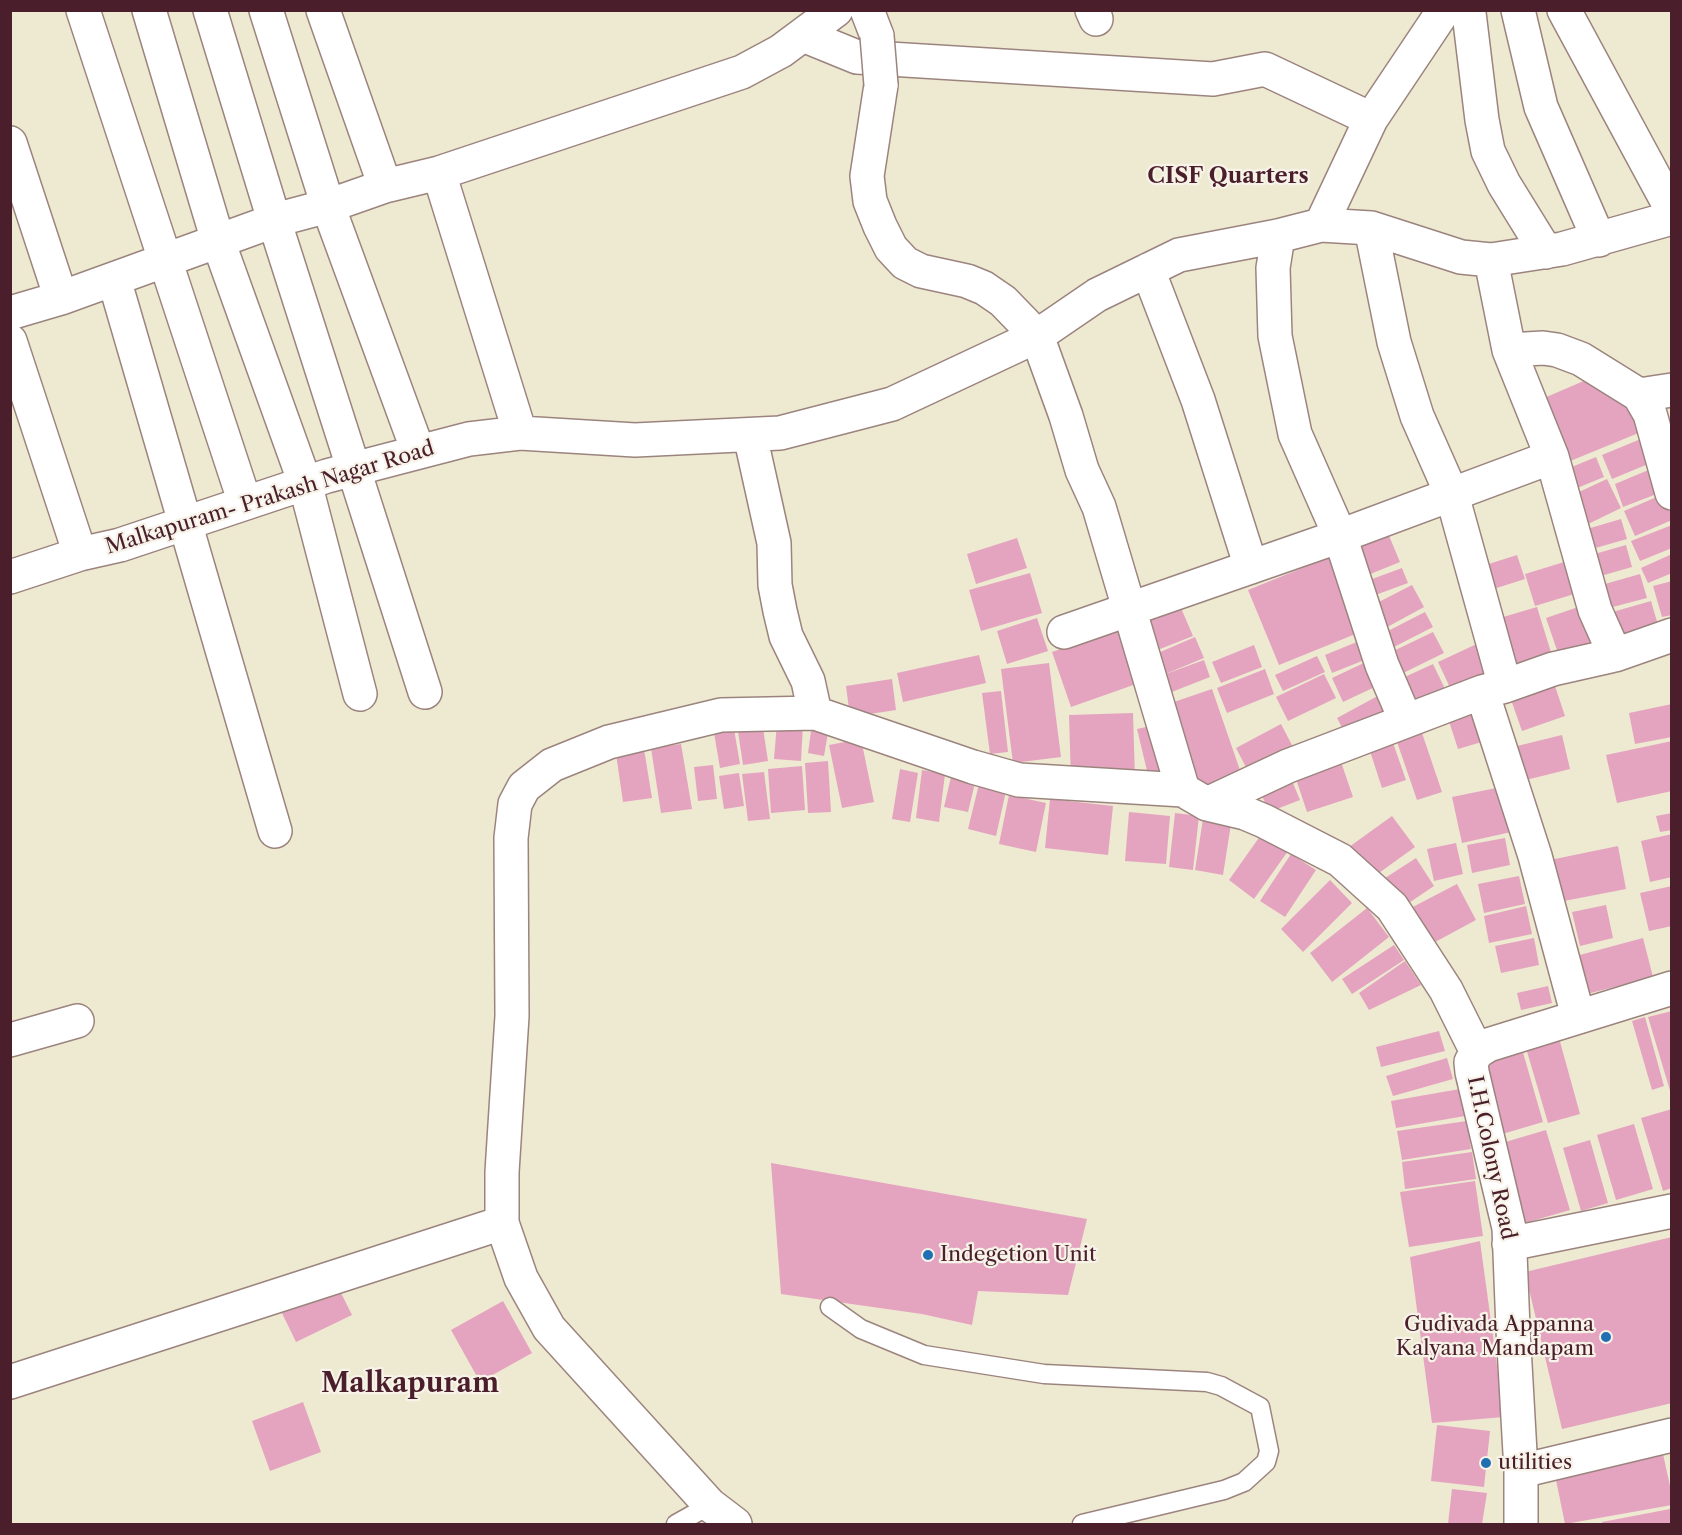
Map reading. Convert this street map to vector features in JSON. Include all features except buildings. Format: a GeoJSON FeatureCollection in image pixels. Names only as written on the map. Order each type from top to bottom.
{"type":"FeatureCollection","features":[{"type":"Feature","properties":{"kind":"street"},"geometry":{"type":"LineString","coordinates":[[84,10],[245,503]]}},
{"type":"Feature","properties":{"kind":"street"},"geometry":{"type":"LineString","coordinates":[[149,10],[218,241],[305,483],[360,694]]}},
{"type":"Feature","properties":{"kind":"street"},"geometry":{"type":"LineString","coordinates":[[210,10],[274,220],[425,692]]}},
{"type":"Feature","properties":{"kind":"street"},"geometry":{"type":"LineString","coordinates":[[266,10],[328,206],[418,451]]}},
{"type":"Feature","properties":{"kind":"street"},"geometry":{"type":"LineString","coordinates":[[323,10],[385,186]]}},
{"type":"Feature","properties":{"kind":"street"},"geometry":{"type":"LineString","coordinates":[[10,313],[61,298],[274,220],[328,206],[385,186],[439,173],[742,72],[792,43],[836,10]]}},
{"type":"Feature","properties":{"kind":"street"},"geometry":{"type":"LineString","coordinates":[[1518,10],[1541,106],[1599,240]]}},
{"type":"Feature","properties":{"kind":"street"},"geometry":{"type":"LineString","coordinates":[[1564,10],[1671,210]]}},
{"type":"Feature","properties":{"kind":"street"},"geometry":{"type":"LineString","coordinates":[[1321,225],[1371,118],[1457,14]]}},
{"type":"Feature","properties":{"kind":"street"},"geometry":{"type":"LineString","coordinates":[[1457,14],[1488,151],[1504,184],[1546,252]]}},
{"type":"Feature","properties":{"kind":"street"},"geometry":{"type":"LineString","coordinates":[[872,23],[881,85],[867,176],[870,201],[891,248],[905,263],[921,271],[966,281],[984,288],[1003,301],[1036,336],[1066,416],[1082,470],[1099,507],[1130,608],[1195,797]]}},
{"type":"Feature","properties":{"kind":"street"},"geometry":{"type":"LineString","coordinates":[[792,43],[857,57],[1213,79],[1265,69],[1371,118]]}},
{"type":"Feature","properties":{"kind":"street"},"geometry":{"type":"LineString","coordinates":[[10,143],[61,298]]}},
{"type":"Feature","properties":{"kind":"street"},"geometry":{"type":"LineString","coordinates":[[439,173],[520,433]]}},
{"type":"Feature","properties":{"kind":"street","name":"Malkapuram- Prakash Nagar Road"},"geometry":{"type":"LineString","coordinates":[[10,577],[80,554],[120,545],[305,483],[469,439],[520,433],[635,440],[780,433],[892,404],[1036,336],[1096,295],[1179,255],[1278,236],[1321,225],[1371,228],[1461,258],[1491,260],[1546,252],[1599,240],[1671,218]]}},
{"type":"Feature","properties":{"kind":"street"},"geometry":{"type":"LineString","coordinates":[[1371,228],[1394,342],[1417,416],[1452,495],[1494,689],[1535,856],[1578,1016]]}},
{"type":"Feature","properties":{"kind":"street"},"geometry":{"type":"LineString","coordinates":[[1278,236],[1273,268],[1275,325],[1294,434],[1340,536],[1382,665],[1406,721]]}},
{"type":"Feature","properties":{"kind":"street"},"geometry":{"type":"LineString","coordinates":[[1491,260],[1509,350],[1552,457],[1595,610],[1615,655]]}},
{"type":"Feature","properties":{"kind":"street"},"geometry":{"type":"LineString","coordinates":[[1148,270],[1198,400],[1251,567]]}},
{"type":"Feature","properties":{"kind":"street"},"geometry":{"type":"LineString","coordinates":[[114,279],[187,522],[275,831]]}},
{"type":"Feature","properties":{"kind":"street"},"geometry":{"type":"LineString","coordinates":[[10,341],[80,554]]}},
{"type":"Feature","properties":{"kind":"street"},"geometry":{"type":"LineString","coordinates":[[1509,350],[1543,348],[1557,350],[1581,359],[1639,394],[1650,414],[1671,493]]}},
{"type":"Feature","properties":{"kind":"street"},"geometry":{"type":"LineString","coordinates":[[1639,394],[1671,390]]}},
{"type":"Feature","properties":{"kind":"street"},"geometry":{"type":"LineString","coordinates":[[750,435],[774,543],[775,585],[780,612],[786,636],[808,681],[815,713]]}},
{"type":"Feature","properties":{"kind":"street"},"geometry":{"type":"LineString","coordinates":[[1064,632],[1340,536],[1552,457]]}},
{"type":"Feature","properties":{"kind":"street"},"geometry":{"type":"LineString","coordinates":[[1195,797],[1288,766],[1494,689],[1553,669],[1615,655],[1671,635]]}},
{"type":"Feature","properties":{"kind":"street"},"geometry":{"type":"LineString","coordinates":[[722,1514],[549,1328],[521,1278],[502,1223],[502,1172],[512,1016],[511,838],[515,804],[524,787],[552,765],[620,739],[721,715],[815,713],[973,767],[1019,780],[1195,797],[1264,820],[1340,860],[1367,884],[1392,908],[1426,957],[1446,990],[1477,1052]]}},
{"type":"Feature","properties":{"kind":"street","name":"I.H.Colony Road"},"geometry":{"type":"LineString","coordinates":[[1521,1524],[1521,1471],[1509,1228],[1471,1062],[1477,1052],[1488,1045],[1671,988]]}},
{"type":"Feature","properties":{"kind":"street"},"geometry":{"type":"LineString","coordinates":[[10,1040],[77,1021]]}},
{"type":"Feature","properties":{"kind":"street"},"geometry":{"type":"LineString","coordinates":[[1509,1244],[1671,1211]]}},
{"type":"Feature","properties":{"kind":"street"},"geometry":{"type":"LineString","coordinates":[[10,1382],[502,1223]]}},
{"type":"Feature","properties":{"kind":"street"},"geometry":{"type":"LineString","coordinates":[[1521,1471],[1671,1437]]}},
{"type":"Feature","properties":{"kind":"lane"},"geometry":{"type":"LineString","coordinates":[[830,1307],[861,1329],[924,1355],[1044,1374],[1208,1382],[1221,1386],[1260,1407],[1269,1450],[1266,1462],[1244,1482],[1224,1490],[1082,1524]]}},
{"type":"Feature","properties":{"kind":"lane"},"geometry":{"type":"LineString","coordinates":[[676,1524],[722,1514]]}},
{"type":"Feature","properties":{"kind":"place","name":"Indegetion Unit"},"geometry":{"type":"Point","coordinates":[928,1255]}},
{"type":"Feature","properties":{"kind":"place","name":"Gudivada Appanna Kalyana Mandapam"},"geometry":{"type":"Point","coordinates":[1606,1337]}},
{"type":"Feature","properties":{"kind":"place","name":"utilities"},"geometry":{"type":"Point","coordinates":[1486,1463]}},
{"type":"Feature","properties":{"kind":"district","name":"CISF Quarters"},"geometry":{"type":"Point","coordinates":[1228,177]}},
{"type":"Feature","properties":{"kind":"district","name":"Malkapuram"},"geometry":{"type":"Point","coordinates":[410,1384]}}]}
